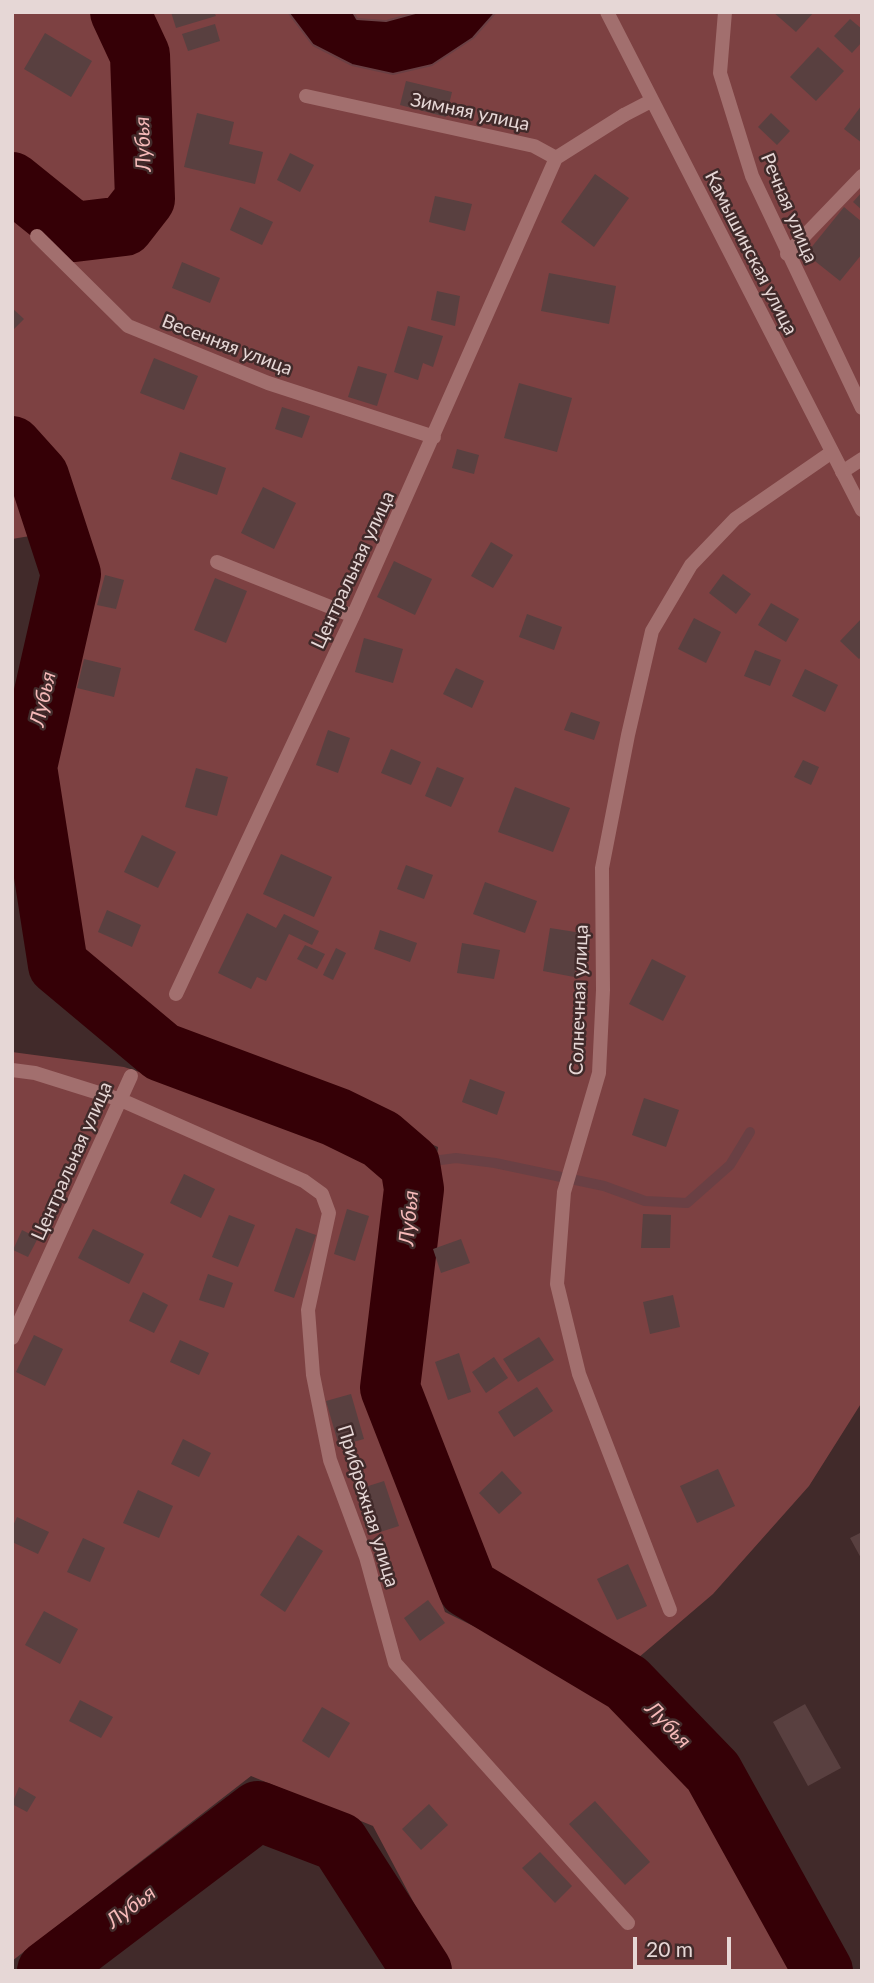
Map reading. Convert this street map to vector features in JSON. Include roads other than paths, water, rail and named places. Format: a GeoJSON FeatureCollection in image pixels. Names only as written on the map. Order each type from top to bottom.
{"type":"FeatureCollection","features":[{"type":"Feature","properties":{"kind":"street","name":"Камышинская улица"},"geometry":{"type":"LineString","coordinates":[[607,12],[862,510]]}},
{"type":"Feature","properties":{"kind":"street","name":"Речная улица"},"geometry":{"type":"LineString","coordinates":[[725,12],[720,73],[752,176],[862,408]]}},
{"type":"Feature","properties":{"kind":"street","name":"Зимняя улица"},"geometry":{"type":"LineString","coordinates":[[306,96],[534,146],[556,158]]}},
{"type":"Feature","properties":{"kind":"street"},"geometry":{"type":"LineString","coordinates":[[556,158],[651,101]]}},
{"type":"Feature","properties":{"kind":"street","name":"Центральная улица"},"geometry":{"type":"LineString","coordinates":[[176,994],[353,616],[556,158]]}},
{"type":"Feature","properties":{"kind":"street"},"geometry":{"type":"LineString","coordinates":[[787,254],[862,176]]}},
{"type":"Feature","properties":{"kind":"street","name":"Весенняя улица"},"geometry":{"type":"LineString","coordinates":[[37,236],[128,326],[268,383],[434,437]]}},
{"type":"Feature","properties":{"kind":"street","name":"Солнечная улица"},"geometry":{"type":"LineString","coordinates":[[670,1609],[579,1374],[557,1284],[564,1192],[599,1073],[603,990],[602,868],[652,631],[691,565],[735,519],[832,452]]}},
{"type":"Feature","properties":{"kind":"street"},"geometry":{"type":"LineString","coordinates":[[842,471],[862,459]]}},
{"type":"Feature","properties":{"kind":"street"},"geometry":{"type":"LineString","coordinates":[[218,562],[353,616]]}},
{"type":"Feature","properties":{"kind":"street","name":"Прибрежная улица"},"geometry":{"type":"LineString","coordinates":[[12,1070],[35,1073],[121,1100],[304,1181],[322,1194],[329,1213],[308,1310],[313,1375],[330,1460],[366,1557],[395,1663],[628,1923]]}},
{"type":"Feature","properties":{"kind":"street","name":"Центральная улица"},"geometry":{"type":"LineString","coordinates":[[12,1338],[131,1076]]}},
{"type":"Feature","properties":{"kind":"waterway","name":"Лубья"},"geometry":{"type":"LineString","coordinates":[[12,182],[74,232],[124,226],[145,199],[140,55],[120,12]]}},
{"type":"Feature","properties":{"kind":"waterway","name":"Лубья"},"geometry":{"type":"LineString","coordinates":[[12,446],[39,476],[71,574],[27,767],[58,965],[162,1052],[336,1117],[381,1139],[410,1164],[414,1189],[390,1388],[468,1588],[627,1683],[713,1772],[823,1971]]}},
{"type":"Feature","properties":{"kind":"waterway"},"geometry":{"type":"LineString","coordinates":[[410,1164],[456,1158],[495,1163],[604,1186],[645,1201],[687,1203],[730,1165],[750,1132]]}},
{"type":"Feature","properties":{"kind":"waterway","name":"Лубья"},"geometry":{"type":"LineString","coordinates":[[47,1971],[258,1811],[339,1842],[422,1971]]}}]}
